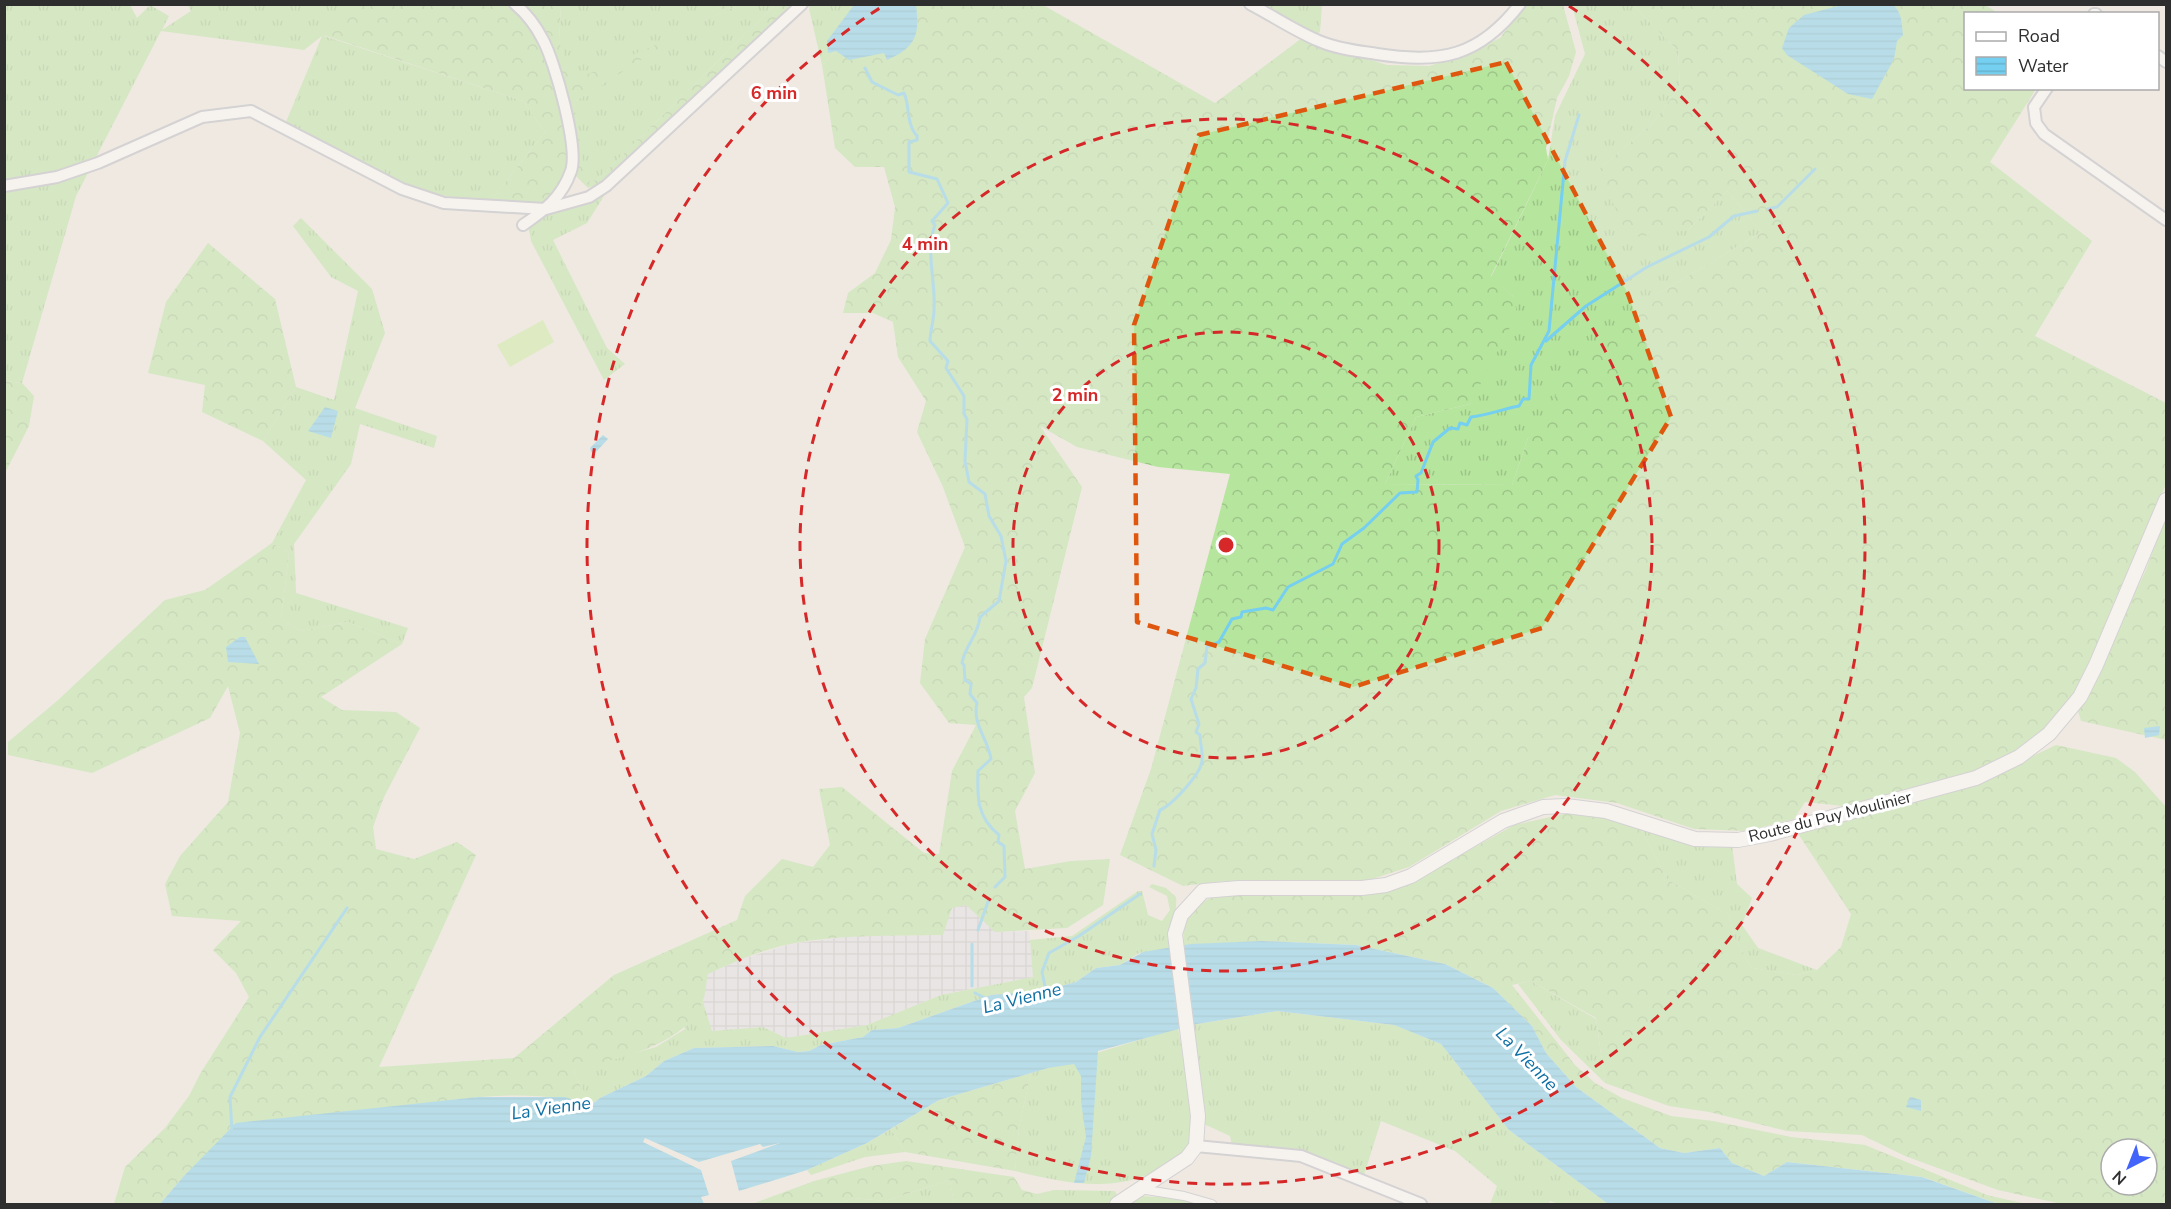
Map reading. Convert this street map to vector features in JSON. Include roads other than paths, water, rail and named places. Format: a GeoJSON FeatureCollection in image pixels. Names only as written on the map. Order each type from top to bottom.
{"type":"FeatureCollection","features":[{"type":"Feature","properties":{"kind":"main road","name":"Route du Puy Moulinier"},"geometry":{"type":"LineString","coordinates":[[1196,1146],[1198,1116],[1176,943],[1177,924],[1181,915],[1203,891],[1239,888],[1362,888],[1386,885],[1411,876],[1503,820],[1543,807],[1588,807],[1695,839],[1738,840],[1857,811],[1976,778],[2019,758],[2049,735],[2080,697],[2129,591],[2166,500]]}},
{"type":"Feature","properties":{"kind":"main road"},"geometry":{"type":"LineString","coordinates":[[1117,1204],[1187,1158],[1196,1146]]}},
{"type":"Feature","properties":{"kind":"street"},"geometry":{"type":"LineString","coordinates":[[515,4],[526,13],[544,42],[570,125],[572,168],[561,193],[546,209],[523,225]]}},
{"type":"Feature","properties":{"kind":"street"},"geometry":{"type":"LineString","coordinates":[[4,186],[57,177],[98,163],[202,117],[251,111],[402,189],[444,203],[546,209],[589,197],[606,186],[802,4]]}},
{"type":"Feature","properties":{"kind":"street"},"geometry":{"type":"LineString","coordinates":[[1250,4],[1320,41],[1351,50],[1432,59],[1461,51],[1486,39],[1520,4]]}},
{"type":"Feature","properties":{"kind":"street"},"geometry":{"type":"LineString","coordinates":[[2046,90],[2034,107],[2036,123],[2044,134],[2166,220]]}},
{"type":"Feature","properties":{"kind":"street"},"geometry":{"type":"LineString","coordinates":[[1196,1146],[1301,1156],[1421,1204]]}},
{"type":"Feature","properties":{"kind":"street"},"geometry":{"type":"LineString","coordinates":[[1140,1190],[1184,1196],[1212,1204]]}},
{"type":"Feature","properties":{"kind":"water"},"geometry":{"type":"Polygon","coordinates":[[[854,5],[916,5],[917,24],[914,39],[904,50],[887,60],[884,53],[849,60],[836,51],[828,53],[827,41],[854,5]]]}},
{"type":"Feature","properties":{"kind":"water"},"geometry":{"type":"Polygon","coordinates":[[[1842,5],[1892,5],[1900,14],[1903,35],[1897,41],[1894,59],[1872,99],[1848,94],[1787,55],[1782,48],[1789,28],[1804,15],[1842,5]]]}},
{"type":"Feature","properties":{"kind":"water"},"geometry":{"type":"Polygon","coordinates":[[[325,407],[338,411],[331,438],[308,431],[325,407]]]}},
{"type":"Feature","properties":{"kind":"water"},"geometry":{"type":"Polygon","coordinates":[[[603,435],[608,439],[595,453],[591,452],[590,448],[603,435]]]}},
{"type":"Feature","properties":{"kind":"water"},"geometry":{"type":"Polygon","coordinates":[[[240,637],[245,637],[259,664],[228,662],[226,647],[240,637]]]}},
{"type":"Feature","properties":{"kind":"water"},"geometry":{"type":"Polygon","coordinates":[[[2160,726],[2159,735],[2145,738],[2144,728],[2160,726]]]}},
{"type":"Feature","properties":{"kind":"water","name":"La Vienne"},"geometry":{"type":"Polygon","coordinates":[[[1262,941],[1356,945],[1445,964],[1493,988],[1532,1026],[1546,1053],[1576,1087],[1660,1148],[1684,1153],[1720,1148],[1732,1163],[1764,1176],[1787,1162],[1922,1177],[1998,1204],[1608,1204],[1509,1130],[1441,1044],[1394,1025],[1277,1011],[1197,1024],[1098,1051],[1091,1156],[1084,1183],[1074,1183],[1086,1137],[1081,1101],[1081,1076],[1074,1064],[1048,1068],[939,1100],[867,1143],[807,1170],[739,1191],[731,1161],[780,1143],[763,1147],[760,1144],[699,1162],[645,1138],[643,1142],[701,1170],[709,1195],[701,1197],[704,1204],[160,1204],[236,1123],[478,1097],[565,1097],[590,1106],[600,1098],[646,1076],[664,1061],[694,1048],[773,1046],[798,1052],[809,1051],[821,1045],[863,1037],[872,1030],[898,1028],[991,995],[1042,991],[1076,982],[1096,968],[1120,965],[1143,952],[1191,944],[1262,941]]]}},
{"type":"Feature","properties":{"kind":"water"},"geometry":{"type":"Polygon","coordinates":[[[1910,1097],[1921,1100],[1921,1111],[1906,1107],[1910,1097]]]}},
{"type":"Feature","properties":{"kind":"waterway"},"geometry":{"type":"LineString","coordinates":[[865,68],[872,82],[898,95],[904,93],[910,123],[917,135],[917,140],[909,142],[909,172],[937,179],[948,203],[932,221],[935,225],[931,245],[934,313],[930,341],[948,361],[946,368],[964,396],[964,414],[967,419],[965,461],[969,482],[985,494],[989,516],[1001,536],[1006,561],[999,601],[980,617],[977,630],[962,663],[965,680],[971,684],[970,694],[977,703],[978,725],[991,759],[978,771],[980,806],[986,821],[999,835],[998,842],[1004,846],[1005,877],[995,887]]}},
{"type":"Feature","properties":{"kind":"waterway"},"geometry":{"type":"LineString","coordinates":[[1154,866],[1156,850],[1152,834],[1160,810],[1186,788],[1201,766],[1200,735],[1196,732],[1199,724],[1191,699],[1196,688],[1198,669],[1205,663],[1207,647],[1219,642],[1232,619],[1241,617],[1242,612],[1266,608],[1273,610],[1288,587],[1333,564],[1342,544],[1364,528],[1400,493],[1417,492],[1416,476],[1421,473],[1433,442],[1450,428],[1458,429],[1460,423],[1467,425],[1471,417],[1519,406],[1523,399],[1529,399],[1531,365],[1549,331],[1565,161],[1579,115]]}},
{"type":"Feature","properties":{"kind":"waterway"},"geometry":{"type":"LineString","coordinates":[[1768,209],[1777,207],[1815,169]]}},
{"type":"Feature","properties":{"kind":"waterway"},"geometry":{"type":"LineString","coordinates":[[1546,341],[1586,306],[1647,267],[1709,237],[1734,216],[1757,211]]}},
{"type":"Feature","properties":{"kind":"waterway","name":"La Vienne"},"geometry":{"type":"LineString","coordinates":[[1046,991],[1042,972],[1049,953],[1079,936],[1140,894]]}},
{"type":"Feature","properties":{"kind":"waterway"},"geometry":{"type":"LineString","coordinates":[[978,930],[989,899]]}},
{"type":"Feature","properties":{"kind":"waterway"},"geometry":{"type":"LineString","coordinates":[[232,1132],[230,1097],[260,1037],[347,908]]}},
{"type":"Feature","properties":{"kind":"waterway"},"geometry":{"type":"LineString","coordinates":[[972,944],[972,986]]}},
{"type":"Feature","properties":{"kind":"waterway","name":"La Vienne"},"geometry":{"type":"LineString","coordinates":[[975,993],[987,999]]}}]}
